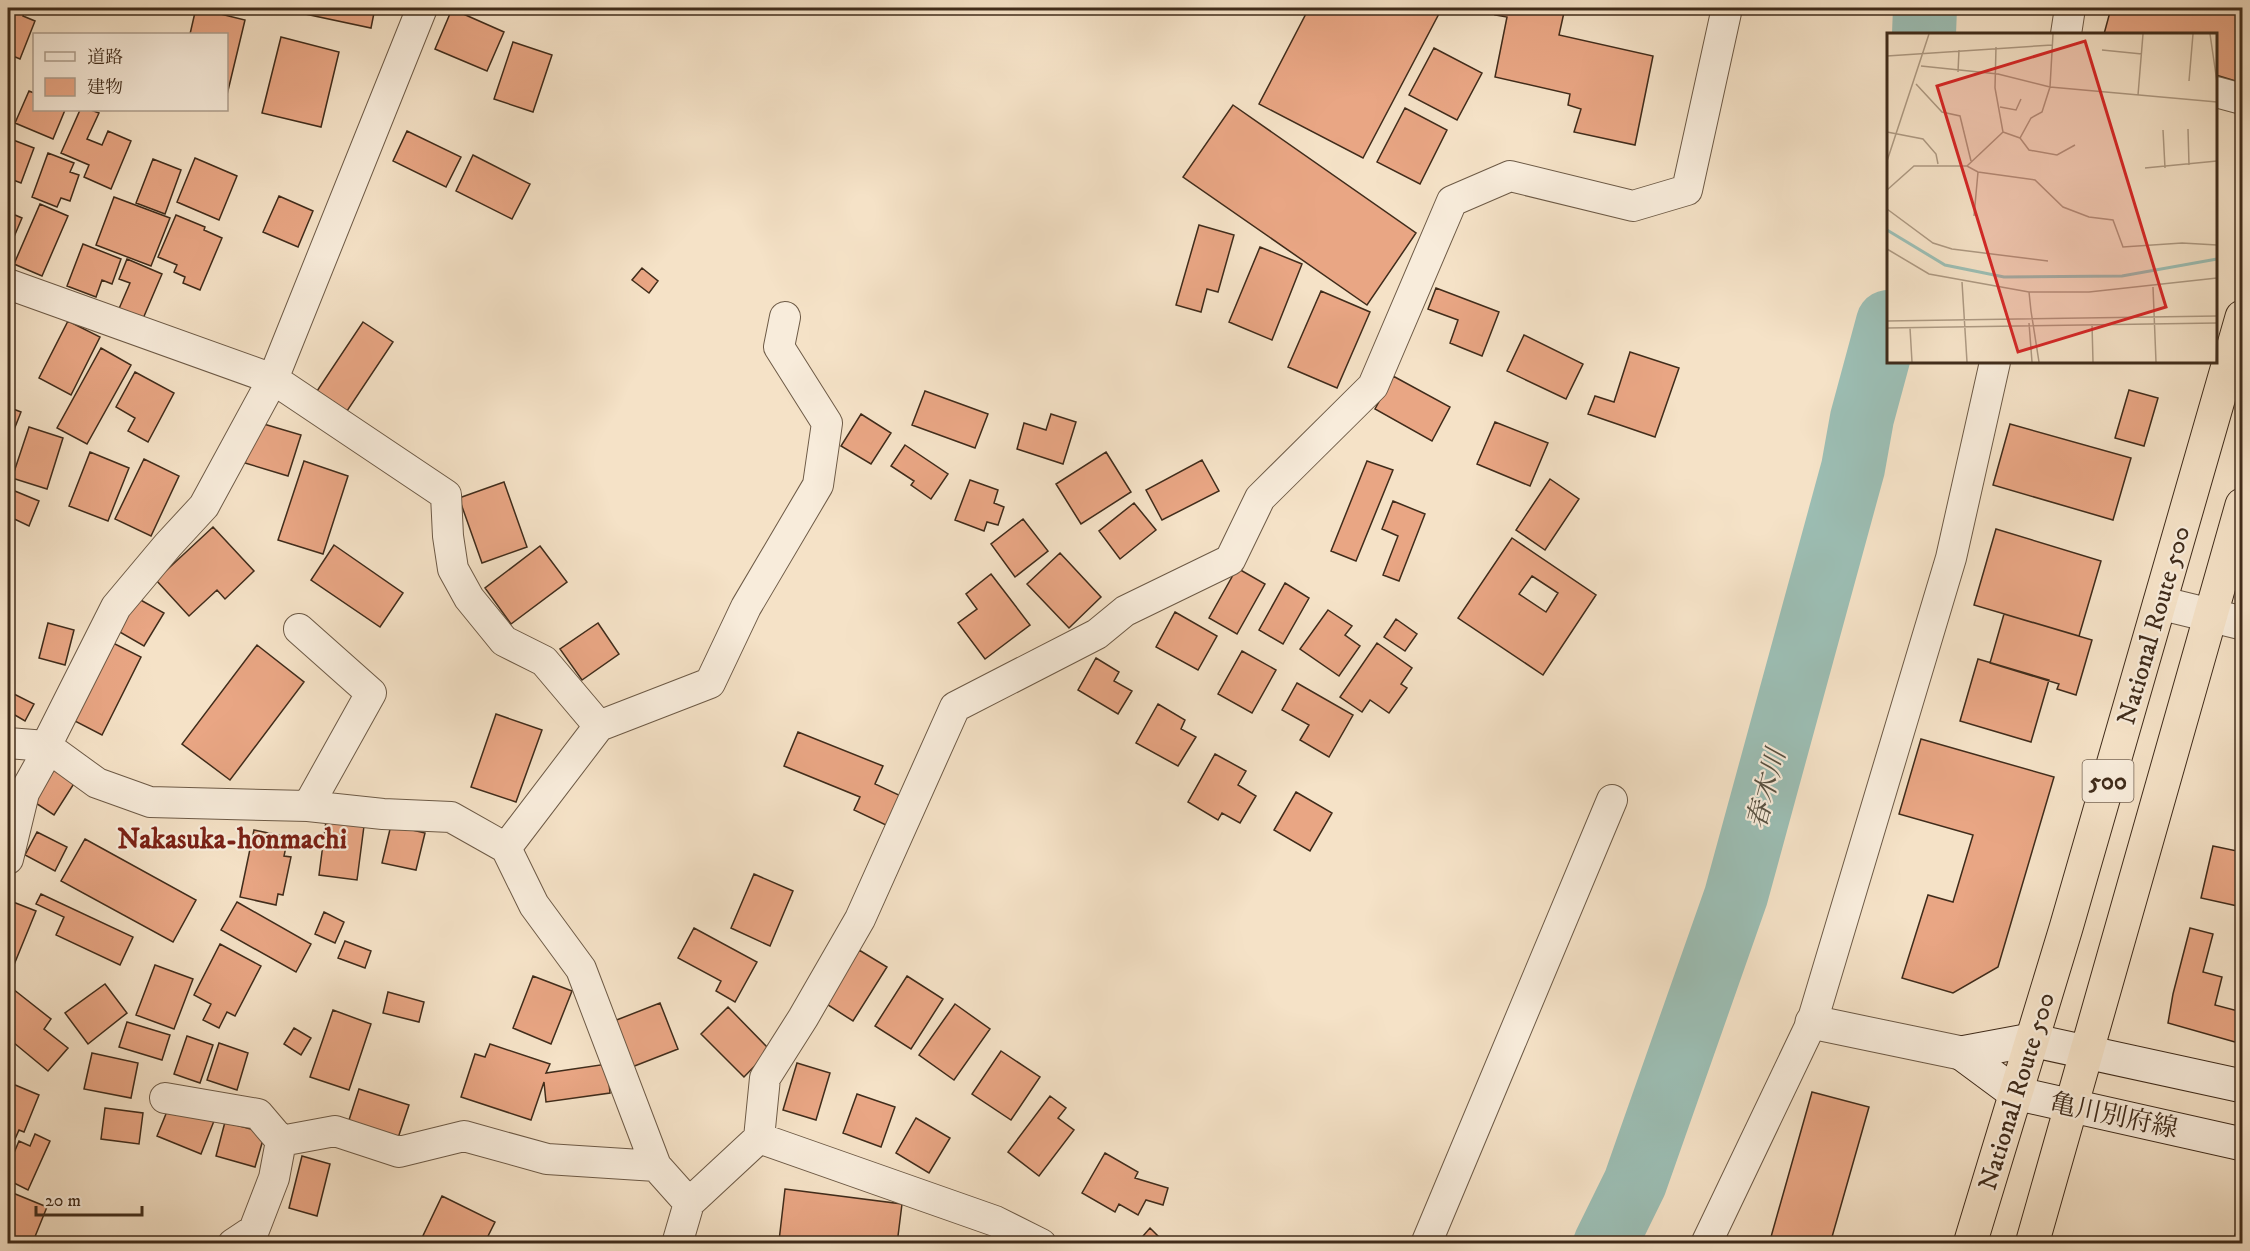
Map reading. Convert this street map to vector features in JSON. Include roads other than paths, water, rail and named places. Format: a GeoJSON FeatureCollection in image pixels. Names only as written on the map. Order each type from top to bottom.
{"type":"FeatureCollection","features":[{"type":"Feature","properties":{"kind":"highway","name":"National Route 500"},"geometry":{"type":"LineString","coordinates":[[1970,1244],[2160,603],[2242,317]]}},
{"type":"Feature","properties":{"kind":"highway","name":"National Route 500"},"geometry":{"type":"LineString","coordinates":[[2032,1244],[2242,505]]}},
{"type":"Feature","properties":{"kind":"main road"},"geometry":{"type":"LineString","coordinates":[[2160,603],[2242,623]]}},
{"type":"Feature","properties":{"kind":"main road"},"geometry":{"type":"LineString","coordinates":[[1812,1022],[1961,1053],[2031,1040],[2242,1086]]}},
{"type":"Feature","properties":{"kind":"main road","name":"亀川別府線"},"geometry":{"type":"LineString","coordinates":[[1961,1053],[2015,1093],[2242,1144]]}},
{"type":"Feature","properties":{"kind":"street"},"geometry":{"type":"LineString","coordinates":[[8,859],[24,794],[116,607],[168,545],[204,507],[273,379],[422,8]]}},
{"type":"Feature","properties":{"kind":"street"},"geometry":{"type":"LineString","coordinates":[[677,1244],[689,1203],[759,1138],[765,1078],[803,1018],[860,919],[955,707],[1097,634],[1125,611],[1230,560],[1260,498],[1373,386],[1452,201],[1510,176],[1633,206],[1687,190],[1727,8]]}},
{"type":"Feature","properties":{"kind":"street"},"geometry":{"type":"LineString","coordinates":[[2066,33],[2070,8]]}},
{"type":"Feature","properties":{"kind":"street"},"geometry":{"type":"LineString","coordinates":[[2217,92],[2242,99]]}},
{"type":"Feature","properties":{"kind":"street"},"geometry":{"type":"LineString","coordinates":[[8,284],[273,379],[446,495],[448,536],[453,569],[469,598],[504,641],[544,661],[599,726]]}},
{"type":"Feature","properties":{"kind":"street"},"geometry":{"type":"LineString","coordinates":[[506,848],[599,726],[710,684],[746,607],[818,485],[827,423],[779,347],[785,318]]}},
{"type":"Feature","properties":{"kind":"street"},"geometry":{"type":"LineString","coordinates":[[1706,1244],[1812,1022],[1951,558],[1995,363]]}},
{"type":"Feature","properties":{"kind":"street"},"geometry":{"type":"LineString","coordinates":[[299,628],[371,693],[308,806]]}},
{"type":"Feature","properties":{"kind":"street"},"geometry":{"type":"LineString","coordinates":[[8,743],[46,746],[97,783],[150,802],[308,806],[383,814],[451,817],[506,848],[534,905],[581,969],[656,1166],[689,1203]]}},
{"type":"Feature","properties":{"kind":"street"},"geometry":{"type":"LineString","coordinates":[[1426,1244],[1612,800]]}},
{"type":"Feature","properties":{"kind":"street"},"geometry":{"type":"LineString","coordinates":[[165,1098],[258,1114],[281,1141]]}},
{"type":"Feature","properties":{"kind":"street"},"geometry":{"type":"LineString","coordinates":[[281,1141],[335,1131],[399,1152],[465,1136],[547,1159],[656,1166]]}},
{"type":"Feature","properties":{"kind":"street"},"geometry":{"type":"LineString","coordinates":[[759,1138],[995,1221],[1041,1244]]}},
{"type":"Feature","properties":{"kind":"street"},"geometry":{"type":"LineString","coordinates":[[233,1244],[254,1230],[274,1178],[281,1141]]}},
{"type":"Feature","properties":{"kind":"waterway","name":"春木川"},"geometry":{"type":"LineString","coordinates":[[1924,33],[1925,8]]}},
{"type":"Feature","properties":{"kind":"waterway","name":"春木川"},"geometry":{"type":"LineString","coordinates":[[1605,1244],[1635,1183],[1736,896],[1853,468],[1862,418],[1887,326]]}},
{"type":"Feature","properties":{"kind":"district","name":"Nakasuka-honmachi"},"geometry":{"type":"Point","coordinates":[232,838]}}]}
